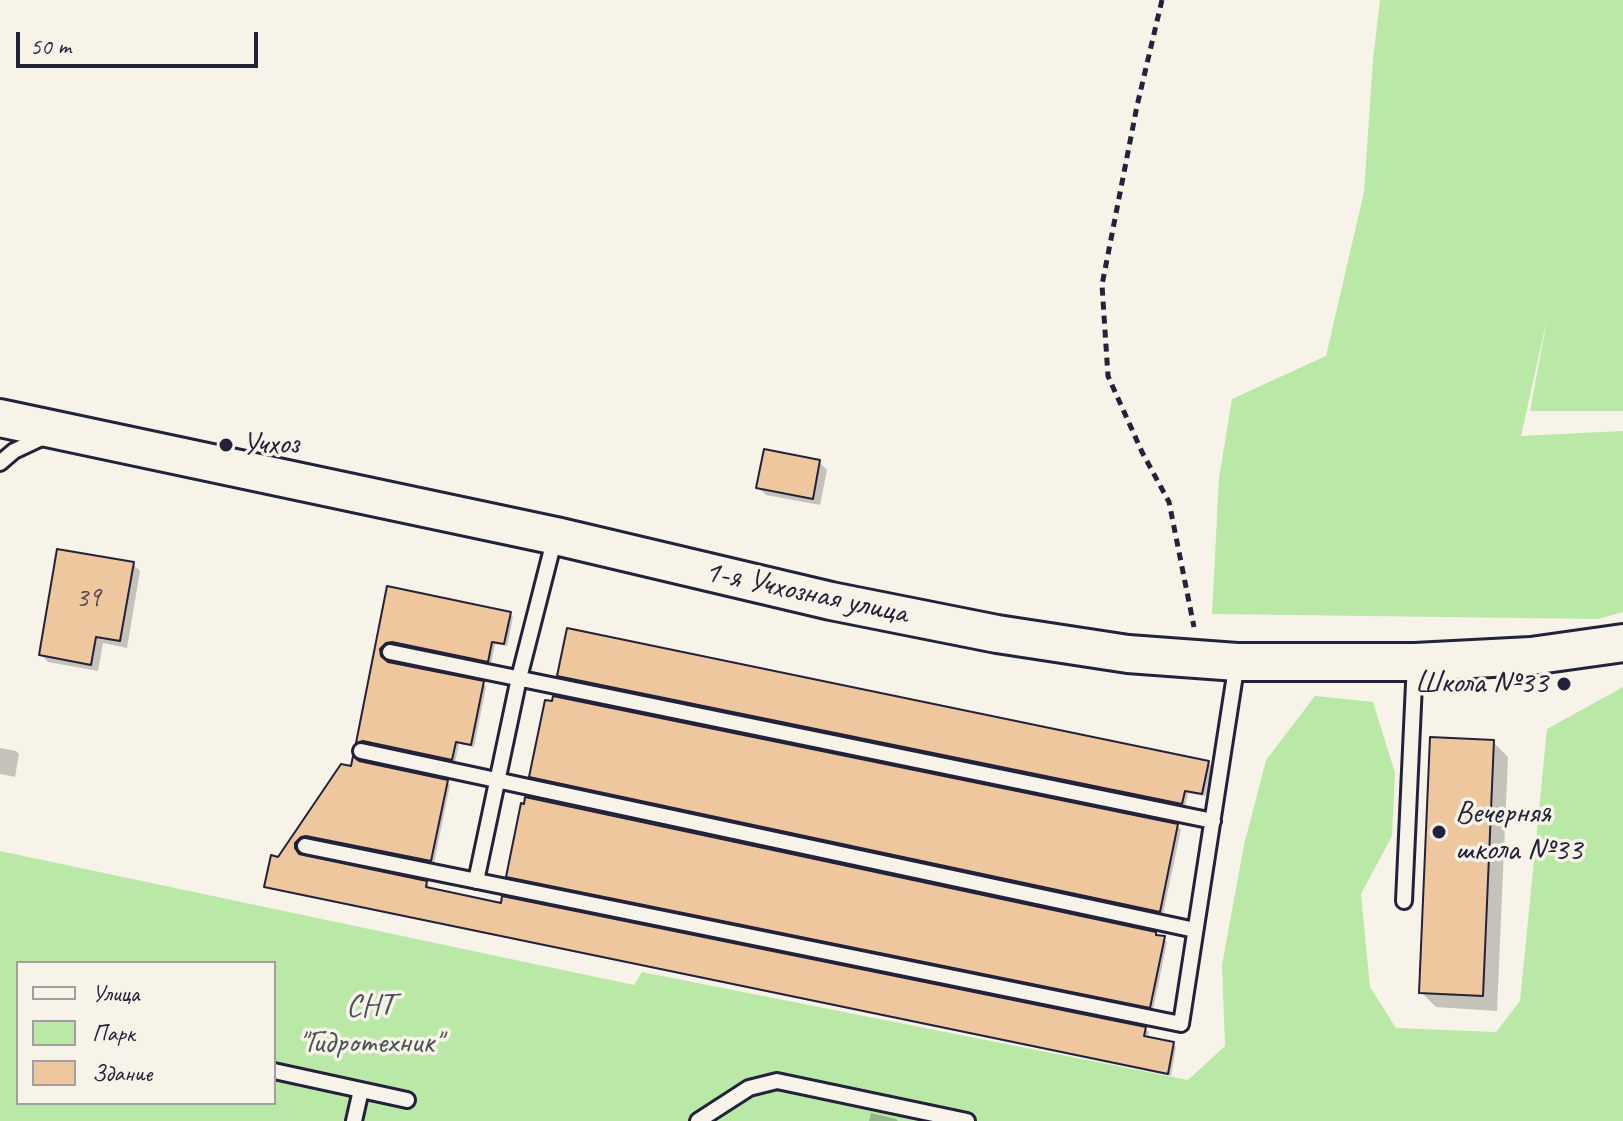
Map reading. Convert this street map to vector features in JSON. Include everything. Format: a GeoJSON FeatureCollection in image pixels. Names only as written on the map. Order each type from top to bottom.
{"type":"FeatureCollection","features":[{"type":"Feature","properties":{"kind":"street","name":"1-я Учхозная улица"},"geometry":{"type":"LineString","coordinates":[[0,418],[556,536],[816,597],[997,634],[1128,654],[1237,662],[1415,662],[1531,656],[1623,643]]}},
{"type":"Feature","properties":{"kind":"lane"},"geometry":{"type":"LineString","coordinates":[[0,463],[14,451],[58,430]]}},
{"type":"Feature","properties":{"kind":"lane"},"geometry":{"type":"LineString","coordinates":[[476,881],[519,678],[556,536]]}},
{"type":"Feature","properties":{"kind":"lane"},"geometry":{"type":"LineString","coordinates":[[390,652],[1213,821]]}},
{"type":"Feature","properties":{"kind":"lane"},"geometry":{"type":"LineString","coordinates":[[305,846],[1181,1024],[1237,662]]}},
{"type":"Feature","properties":{"kind":"lane"},"geometry":{"type":"LineString","coordinates":[[1404,901],[1415,662]]}},
{"type":"Feature","properties":{"kind":"lane"},"geometry":{"type":"LineString","coordinates":[[361,751],[1195,930]]}},
{"type":"Feature","properties":{"kind":"lane"},"geometry":{"type":"LineString","coordinates":[[276,1071],[407,1100]]}},
{"type":"Feature","properties":{"kind":"lane"},"geometry":{"type":"LineString","coordinates":[[698,1121],[749,1088],[777,1081],[967,1121]]}},
{"type":"Feature","properties":{"kind":"lane"},"geometry":{"type":"LineString","coordinates":[[354,1121],[361,1090]]}},
{"type":"Feature","properties":{"kind":"path"},"geometry":{"type":"LineString","coordinates":[[1162,0],[1137,106],[1102,285],[1108,376],[1142,452],[1169,502],[1199,659]]}},
{"type":"Feature","properties":{"kind":"green space"},"geometry":{"type":"Polygon","coordinates":[[[1380,0],[1623,0],[1623,411],[1530,411],[1548,314],[1521,436],[1623,431],[1623,612],[1598,619],[1212,614],[1219,478],[1232,399],[1326,356],[1364,192],[1380,0]]]}},
{"type":"Feature","properties":{"kind":"green space","name":"СНТ \"Гидротехник\""},"geometry":{"type":"Polygon","coordinates":[[[1623,687],[1623,1121],[0,1121],[0,851],[634,985],[642,972],[1188,1080],[1225,1046],[1222,965],[1244,845],[1266,760],[1315,696],[1373,702],[1395,773],[1392,836],[1361,894],[1370,987],[1396,1028],[1496,1032],[1520,1001],[1547,729],[1623,687]]]}},
{"type":"Feature","properties":{"kind":"building"},"geometry":{"type":"Polygon","coordinates":[[[764,449],[820,460],[813,499],[756,488],[764,449]]]}},
{"type":"Feature","properties":{"kind":"building"},"geometry":{"type":"Polygon","coordinates":[[[57,549],[134,562],[120,641],[96,637],[91,665],[39,655],[57,549]]]}},
{"type":"Feature","properties":{"kind":"building"},"geometry":{"type":"Polygon","coordinates":[[[387,586],[511,612],[504,644],[492,642],[488,662],[392,642],[380,649],[381,656],[388,662],[484,681],[471,745],[456,742],[452,760],[363,741],[356,743],[387,586]]]}},
{"type":"Feature","properties":{"kind":"building"},"geometry":{"type":"Polygon","coordinates":[[[567,628],[1209,761],[1202,794],[1185,791],[1182,804],[557,676],[567,628]]]}},
{"type":"Feature","properties":{"kind":"building"},"geometry":{"type":"Polygon","coordinates":[[[553,696],[1178,824],[1160,912],[529,777],[545,700],[552,701],[553,696]]]}},
{"type":"Feature","properties":{"kind":"building"},"geometry":{"type":"Polygon","coordinates":[[[1430,737],[1494,740],[1483,996],[1419,993],[1430,737]]]}},
{"type":"Feature","properties":{"kind":"building"},"geometry":{"type":"Polygon","coordinates":[[[353,756],[359,761],[448,780],[431,861],[306,836],[295,843],[299,854],[427,881],[426,887],[501,903],[502,896],[1146,1027],[1144,1036],[1174,1042],[1168,1074],[264,887],[271,855],[278,857],[341,764],[351,766],[353,756]]]}},
{"type":"Feature","properties":{"kind":"building"},"geometry":{"type":"Polygon","coordinates":[[[525,797],[1156,932],[1156,935],[1165,936],[1150,1008],[506,877],[521,803],[524,804],[525,797]]]}},
{"type":"Feature","properties":{"kind":"place","name":"Учхоз"},"geometry":{"type":"Point","coordinates":[226,445]}},
{"type":"Feature","properties":{"kind":"place","name":"Школа №33"},"geometry":{"type":"Point","coordinates":[1564,684]}},
{"type":"Feature","properties":{"kind":"place","name":"Вечерняя школа №33"},"geometry":{"type":"Point","coordinates":[1439,832]}}]}
